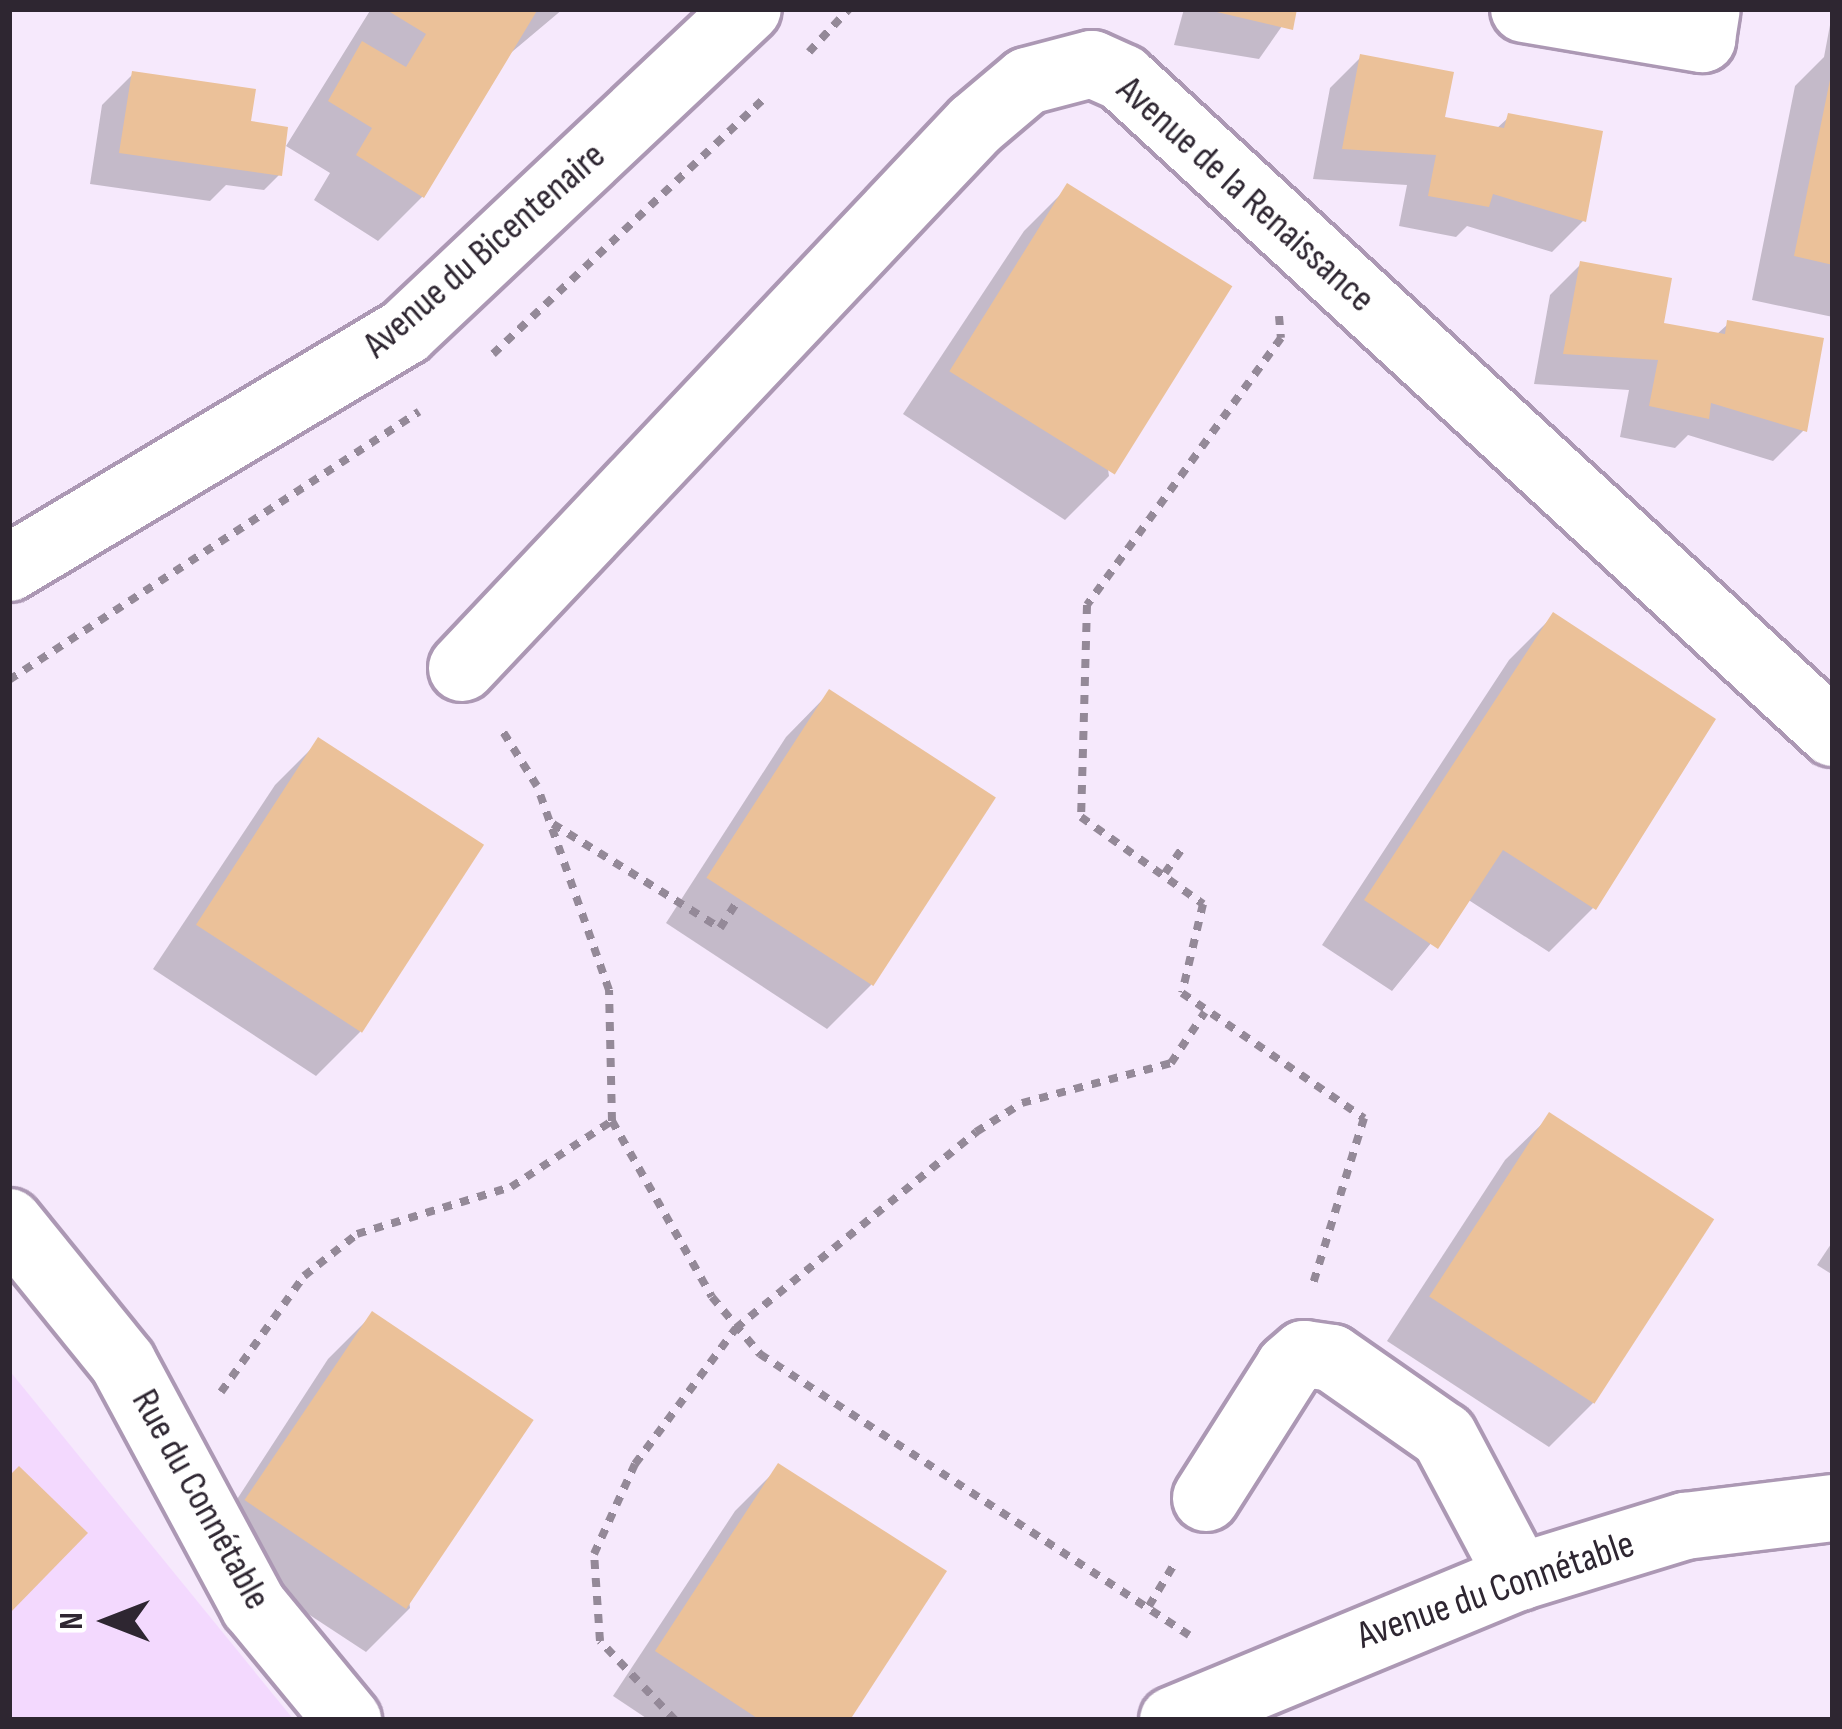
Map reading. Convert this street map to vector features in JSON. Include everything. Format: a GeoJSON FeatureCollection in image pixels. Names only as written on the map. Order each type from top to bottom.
{"type":"FeatureCollection","features":[{"type":"Feature","properties":{"kind":"street","name":"Avenue du Bicentenaire"},"geometry":{"type":"LineString","coordinates":[[9,568],[405,332],[748,9]]}},
{"type":"Feature","properties":{"kind":"street"},"geometry":{"type":"LineString","coordinates":[[1523,9],[1702,39],[1707,9]]}},
{"type":"Feature","properties":{"kind":"street","name":"Avenue de la Renaissance"},"geometry":{"type":"LineString","coordinates":[[462,668],[828,271],[1027,81],[1070,64],[1124,78],[1833,733]]}},
{"type":"Feature","properties":{"kind":"street","name":"Rue du Connétable"},"geometry":{"type":"LineString","coordinates":[[9,1222],[181,1453],[254,1606],[348,1720]]}},
{"type":"Feature","properties":{"kind":"street"},"geometry":{"type":"LineString","coordinates":[[1206,1498],[1304,1354],[1332,1358],[1444,1436],[1519,1576]]}},
{"type":"Feature","properties":{"kind":"street","name":"Avenue du Connétable"},"geometry":{"type":"LineString","coordinates":[[1173,1720],[1519,1576],[1684,1526],[1833,1508]]}},
{"type":"Feature","properties":{"kind":"path"},"geometry":{"type":"LineString","coordinates":[[1304,1354],[1325,1232],[1364,1118],[1182,993],[1180,973],[1203,904],[1081,817],[1087,605],[1281,338],[1277,319],[1317,258]]}},
{"type":"Feature","properties":{"kind":"path"},"geometry":{"type":"LineString","coordinates":[[462,668],[551,824],[609,990],[612,1121],[736,1328],[843,1413],[1178,1625],[1234,1693]]}},
{"type":"Feature","properties":{"kind":"path"},"geometry":{"type":"LineString","coordinates":[[551,824],[720,928],[739,899]]}},
{"type":"Feature","properties":{"kind":"path"},"geometry":{"type":"LineString","coordinates":[[1165,873],[1183,847]]}},
{"type":"Feature","properties":{"kind":"path"},"geometry":{"type":"LineString","coordinates":[[675,1720],[600,1641],[594,1554],[635,1464],[736,1328],[976,1132],[1022,1103],[1171,1063],[1205,1012]]}},
{"type":"Feature","properties":{"kind":"path"},"geometry":{"type":"LineString","coordinates":[[181,1453],[304,1276],[357,1234],[511,1187],[612,1121]]}},
{"type":"Feature","properties":{"kind":"shaded area"},"geometry":{"type":"Polygon","coordinates":[[[9,1370],[294,1720],[9,1720],[9,1370]]]}},
{"type":"Feature","properties":{"kind":"building"},"geometry":{"type":"Polygon","coordinates":[[[385,9],[538,9],[424,198],[356,155],[372,128],[328,101],[362,41],[406,67],[426,34],[385,9]]]}},
{"type":"Feature","properties":{"kind":"building"},"geometry":{"type":"Polygon","coordinates":[[[1204,9],[1297,9],[1293,30],[1204,9]]]}},
{"type":"Feature","properties":{"kind":"building"},"geometry":{"type":"Polygon","coordinates":[[[1360,54],[1454,72],[1445,117],[1504,128],[1508,113],[1603,131],[1586,222],[1493,194],[1489,207],[1428,196],[1436,155],[1342,149],[1360,54]]]}},
{"type":"Feature","properties":{"kind":"building"},"geometry":{"type":"Polygon","coordinates":[[[132,71],[256,89],[251,121],[288,127],[282,176],[119,153],[132,71]]]}},
{"type":"Feature","properties":{"kind":"building"},"geometry":{"type":"Polygon","coordinates":[[[1833,76],[1833,265],[1794,256],[1833,76]]]}},
{"type":"Feature","properties":{"kind":"building"},"geometry":{"type":"Polygon","coordinates":[[[1067,183],[1232,286],[1115,475],[949,371],[1067,183]]]}},
{"type":"Feature","properties":{"kind":"building"},"geometry":{"type":"Polygon","coordinates":[[[1580,261],[1672,278],[1664,323],[1725,334],[1727,320],[1824,338],[1807,432],[1711,403],[1709,419],[1649,406],[1658,360],[1563,354],[1580,261]]]}},
{"type":"Feature","properties":{"kind":"building"},"geometry":{"type":"Polygon","coordinates":[[[1553,612],[1716,719],[1596,910],[1503,850],[1438,949],[1364,900],[1553,612]]]}},
{"type":"Feature","properties":{"kind":"building"},"geometry":{"type":"Polygon","coordinates":[[[829,689],[996,797],[873,986],[706,878],[829,689]]]}},
{"type":"Feature","properties":{"kind":"building"},"geometry":{"type":"Polygon","coordinates":[[[318,737],[484,845],[362,1033],[196,925],[318,737]]]}},
{"type":"Feature","properties":{"kind":"building"},"geometry":{"type":"Polygon","coordinates":[[[1549,1112],[1714,1219],[1594,1404],[1429,1297],[1549,1112]]]}},
{"type":"Feature","properties":{"kind":"building"},"geometry":{"type":"Polygon","coordinates":[[[372,1311],[534,1420],[406,1609],[245,1500],[372,1311]]]}},
{"type":"Feature","properties":{"kind":"building"},"geometry":{"type":"Polygon","coordinates":[[[778,1463],[947,1571],[850,1720],[760,1720],[655,1651],[778,1463]]]}},
{"type":"Feature","properties":{"kind":"building"},"geometry":{"type":"Polygon","coordinates":[[[19,1466],[88,1533],[9,1614],[9,1476],[19,1466]]]}}]}
